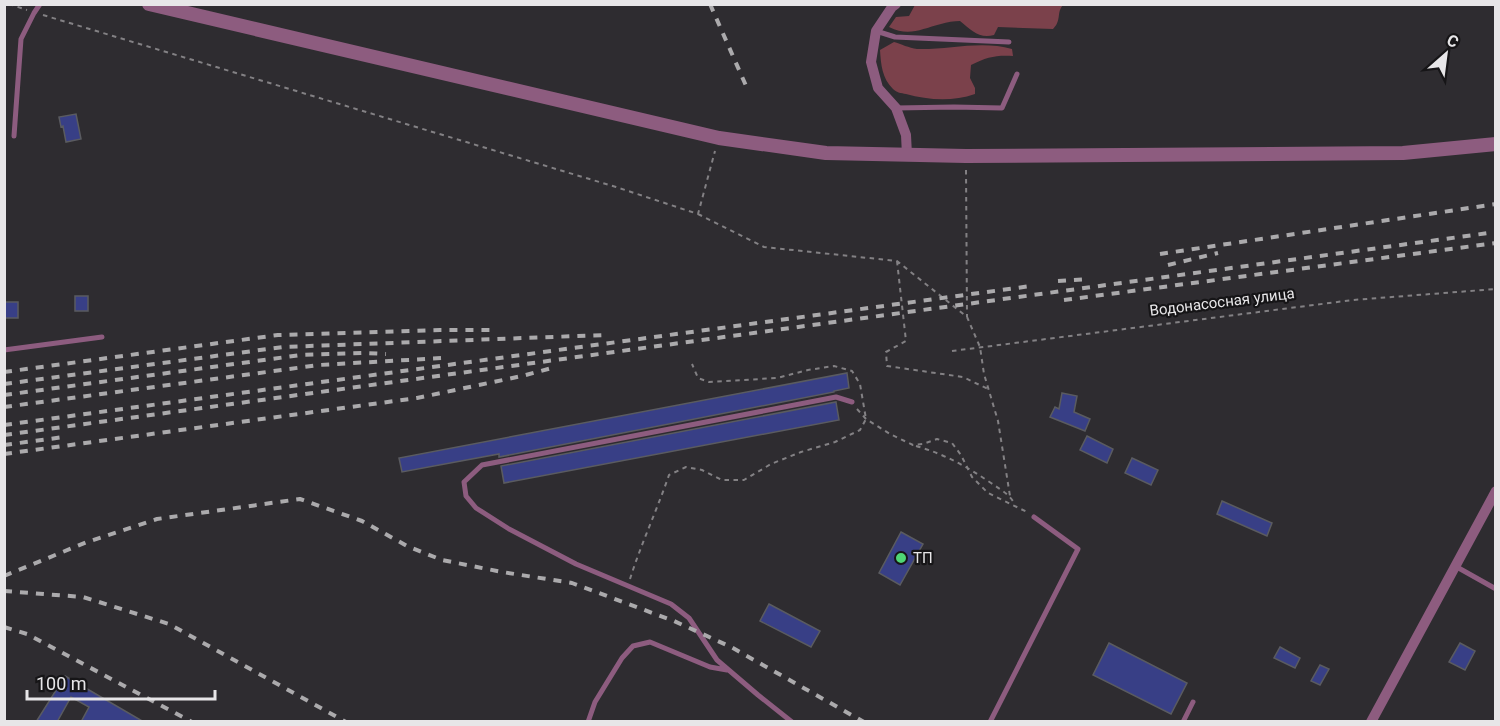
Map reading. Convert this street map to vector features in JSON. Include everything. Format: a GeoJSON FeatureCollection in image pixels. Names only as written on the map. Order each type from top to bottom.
{"type":"FeatureCollection","features":[{"type":"Feature","properties":{"kind":"street"},"geometry":{"type":"LineString","coordinates":[[149,4],[718,138],[826,153],[966,156],[1403,153],[1496,144]]}},
{"type":"Feature","properties":{"kind":"street"},"geometry":{"type":"LineString","coordinates":[[896,4],[876,31],[871,62],[878,88],[896,108],[906,135],[907,155]]}},
{"type":"Feature","properties":{"kind":"street"},"geometry":{"type":"LineString","coordinates":[[1371,722],[1496,491]]}},
{"type":"Feature","properties":{"kind":"lane"},"geometry":{"type":"LineString","coordinates":[[14,136],[21,39],[40,4]]}},
{"type":"Feature","properties":{"kind":"lane"},"geometry":{"type":"LineString","coordinates":[[876,31],[895,37],[1009,42]]}},
{"type":"Feature","properties":{"kind":"lane"},"geometry":{"type":"LineString","coordinates":[[896,108],[1002,108],[1017,74]]}},
{"type":"Feature","properties":{"kind":"lane"},"geometry":{"type":"LineString","coordinates":[[4,350],[102,337]]}},
{"type":"Feature","properties":{"kind":"lane"},"geometry":{"type":"LineString","coordinates":[[792,722],[717,660],[689,618],[671,604],[576,564],[509,529],[476,508],[466,495],[464,482],[482,465],[836,397],[852,402]]}},
{"type":"Feature","properties":{"kind":"lane"},"geometry":{"type":"LineString","coordinates":[[990,722],[1078,549],[1034,517]]}},
{"type":"Feature","properties":{"kind":"lane"},"geometry":{"type":"LineString","coordinates":[[1455,566],[1496,589]]}},
{"type":"Feature","properties":{"kind":"lane"},"geometry":{"type":"LineString","coordinates":[[588,722],[595,702],[622,658],[633,646],[650,642],[710,667],[729,670]]}},
{"type":"Feature","properties":{"kind":"lane"},"geometry":{"type":"LineString","coordinates":[[1183,722],[1193,702]]}},
{"type":"Feature","properties":{"kind":"path"},"geometry":{"type":"LineString","coordinates":[[9,4],[616,187],[698,214],[764,247],[897,261],[967,317]]}},
{"type":"Feature","properties":{"kind":"path"},"geometry":{"type":"LineString","coordinates":[[698,214],[718,138]]}},
{"type":"Feature","properties":{"kind":"path"},"geometry":{"type":"LineString","coordinates":[[966,156],[967,317],[980,347],[984,374],[998,421],[1010,496],[1016,506]]}},
{"type":"Feature","properties":{"kind":"path"},"geometry":{"type":"LineString","coordinates":[[897,261],[906,341],[886,352],[887,366],[963,377],[988,389]]}},
{"type":"Feature","properties":{"kind":"path","name":"Водонасосная улица"},"geometry":{"type":"LineString","coordinates":[[952,351],[1353,300],[1496,289]]}},
{"type":"Feature","properties":{"kind":"path"},"geometry":{"type":"LineString","coordinates":[[627,586],[669,475],[686,467],[702,470],[722,480],[744,480],[771,464],[835,442],[860,430],[866,419],[860,384],[852,371],[834,366],[807,369],[777,378],[709,382],[698,378],[692,364]]}},
{"type":"Feature","properties":{"kind":"path"},"geometry":{"type":"LineString","coordinates":[[852,402],[866,419],[890,434],[913,445],[938,452],[966,466],[1010,496]]}},
{"type":"Feature","properties":{"kind":"path"},"geometry":{"type":"LineString","coordinates":[[913,445],[937,439],[951,443],[961,455],[972,477],[988,493],[1034,517]]}},
{"type":"Feature","properties":{"kind":"shaded area"},"geometry":{"type":"Polygon","coordinates":[[[915,4],[1063,5],[1053,29],[998,27],[994,35],[984,36],[975,33],[960,21],[909,32],[889,27],[896,17],[909,16],[915,4]]]}},
{"type":"Feature","properties":{"kind":"shaded area"},"geometry":{"type":"Polygon","coordinates":[[[894,42],[917,49],[976,45],[1000,46],[1012,49],[1013,56],[992,57],[971,65],[970,78],[975,94],[958,98],[931,99],[899,93],[889,85],[883,71],[880,50],[894,42]]]}},
{"type":"Feature","properties":{"kind":"building"},"geometry":{"type":"Polygon","coordinates":[[[76,114],[81,139],[66,142],[59,117],[76,114]]]}},
{"type":"Feature","properties":{"kind":"building"},"geometry":{"type":"Polygon","coordinates":[[[75,296],[88,296],[88,311],[75,311],[75,296]]]}},
{"type":"Feature","properties":{"kind":"building"},"geometry":{"type":"Polygon","coordinates":[[[4,302],[18,302],[18,318],[4,318],[4,302]]]}},
{"type":"Feature","properties":{"kind":"building"},"geometry":{"type":"Polygon","coordinates":[[[847,373],[849,388],[834,392],[499,457],[499,454],[402,472],[399,458],[847,373]]]}},
{"type":"Feature","properties":{"kind":"building"},"geometry":{"type":"Polygon","coordinates":[[[1062,393],[1077,396],[1074,412],[1090,419],[1085,431],[1050,417],[1055,407],[1059,409],[1062,393]]]}},
{"type":"Feature","properties":{"kind":"building"},"geometry":{"type":"Polygon","coordinates":[[[836,402],[839,420],[504,483],[501,466],[836,402]]]}},
{"type":"Feature","properties":{"kind":"building"},"geometry":{"type":"Polygon","coordinates":[[[1087,436],[1113,449],[1107,463],[1080,450],[1087,436]]]}},
{"type":"Feature","properties":{"kind":"building"},"geometry":{"type":"Polygon","coordinates":[[[1132,458],[1158,470],[1151,485],[1125,473],[1132,458]]]}},
{"type":"Feature","properties":{"kind":"building"},"geometry":{"type":"Polygon","coordinates":[[[1222,501],[1272,523],[1267,536],[1217,514],[1222,501]]]}},
{"type":"Feature","properties":{"kind":"building","name":"ТП"},"geometry":{"type":"Polygon","coordinates":[[[901,532],[923,544],[900,585],[879,573],[901,532]]]}},
{"type":"Feature","properties":{"kind":"building"},"geometry":{"type":"Polygon","coordinates":[[[769,604],[820,631],[811,647],[760,621],[769,604]]]}},
{"type":"Feature","properties":{"kind":"building"},"geometry":{"type":"Polygon","coordinates":[[[1109,643],[1187,683],[1171,714],[1093,675],[1109,643]]]}},
{"type":"Feature","properties":{"kind":"building"},"geometry":{"type":"Polygon","coordinates":[[[1460,643],[1475,651],[1465,670],[1449,662],[1460,643]]]}},
{"type":"Feature","properties":{"kind":"building"},"geometry":{"type":"Polygon","coordinates":[[[1280,647],[1300,658],[1295,668],[1274,658],[1280,647]]]}},
{"type":"Feature","properties":{"kind":"building"},"geometry":{"type":"Polygon","coordinates":[[[1320,665],[1329,669],[1320,685],[1311,681],[1320,665]]]}},
{"type":"Feature","properties":{"kind":"building"},"geometry":{"type":"Polygon","coordinates":[[[65,676],[144,722],[81,722],[89,707],[71,697],[57,722],[36,722],[65,676]]]}},
{"type":"Feature","properties":{"kind":"railway"},"geometry":{"type":"LineString","coordinates":[[710,4],[747,88]]}},
{"type":"Feature","properties":{"kind":"railway"},"geometry":{"type":"LineString","coordinates":[[1160,254],[1496,204]]}},
{"type":"Feature","properties":{"kind":"railway"},"geometry":{"type":"LineString","coordinates":[[4,435],[1496,232]]}},
{"type":"Feature","properties":{"kind":"railway"},"geometry":{"type":"LineString","coordinates":[[1064,300],[1496,243]]}},
{"type":"Feature","properties":{"kind":"railway"},"geometry":{"type":"LineString","coordinates":[[1168,265],[1218,253]]}},
{"type":"Feature","properties":{"kind":"railway"},"geometry":{"type":"LineString","coordinates":[[1058,281],[1089,279]]}},
{"type":"Feature","properties":{"kind":"railway"},"geometry":{"type":"LineString","coordinates":[[4,425],[1031,286]]}},
{"type":"Feature","properties":{"kind":"railway"},"geometry":{"type":"LineString","coordinates":[[4,372],[278,335],[494,330]]}},
{"type":"Feature","properties":{"kind":"railway"},"geometry":{"type":"LineString","coordinates":[[4,384],[283,347],[605,335]]}},
{"type":"Feature","properties":{"kind":"railway"},"geometry":{"type":"LineString","coordinates":[[4,395],[301,355],[386,354]]}},
{"type":"Feature","properties":{"kind":"railway"},"geometry":{"type":"LineString","coordinates":[[4,407],[319,365],[443,358]]}},
{"type":"Feature","properties":{"kind":"railway"},"geometry":{"type":"LineString","coordinates":[[4,454],[417,398],[552,368]]}},
{"type":"Feature","properties":{"kind":"railway"},"geometry":{"type":"LineString","coordinates":[[4,445],[64,437]]}},
{"type":"Feature","properties":{"kind":"railway"},"geometry":{"type":"LineString","coordinates":[[4,576],[87,542],[157,519],[300,499],[362,521],[407,546],[442,560],[572,583],[674,621],[731,647],[864,722]]}},
{"type":"Feature","properties":{"kind":"railway"},"geometry":{"type":"LineString","coordinates":[[4,591],[83,597],[169,624],[346,722]]}},
{"type":"Feature","properties":{"kind":"railway"},"geometry":{"type":"LineString","coordinates":[[4,627],[27,634],[192,722]]}},
{"type":"Feature","properties":{"kind":"place","name":"ТП"},"geometry":{"type":"Point","coordinates":[901,558]}}]}
